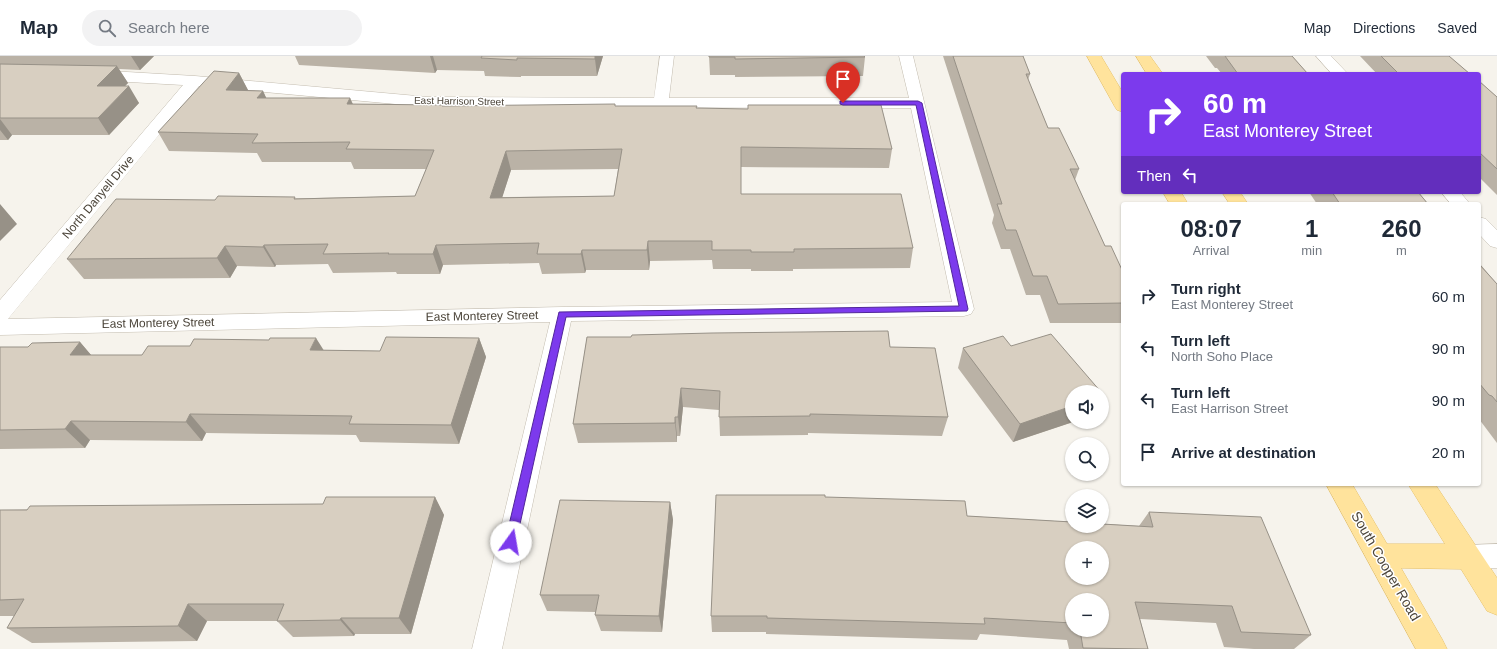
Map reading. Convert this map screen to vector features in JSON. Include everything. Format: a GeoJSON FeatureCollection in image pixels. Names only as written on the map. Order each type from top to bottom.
{"type":"FeatureCollection","features":[{"type":"Feature","properties":{"kind":"main road"},"geometry":{"type":"LineString","coordinates":[[1094,56],[1121,103]]}},
{"type":"Feature","properties":{"kind":"main road"},"geometry":{"type":"LineString","coordinates":[[1143,56],[1154,72]]}},
{"type":"Feature","properties":{"kind":"main road","name":"South Cooper Road"},"geometry":{"type":"LineString","coordinates":[[1340,486],[1432,649]]}},
{"type":"Feature","properties":{"kind":"main road"},"geometry":{"type":"LineString","coordinates":[[1422,486],[1497,602]]}},
{"type":"Feature","properties":{"kind":"main road"},"geometry":{"type":"LineString","coordinates":[[1380,556],[1468,557]]}},
{"type":"Feature","properties":{"kind":"street"},"geometry":{"type":"LineString","coordinates":[[661,102],[667,56]]}},
{"type":"Feature","properties":{"kind":"street"},"geometry":{"type":"LineString","coordinates":[[906,56],[918,103]]}},
{"type":"Feature","properties":{"kind":"street"},"geometry":{"type":"LineString","coordinates":[[1323,56],[1338,72]]}},
{"type":"Feature","properties":{"kind":"street","name":"East Harrison Street"},"geometry":{"type":"LineString","coordinates":[[75,75],[145,77],[428,102],[918,103]]}},
{"type":"Feature","properties":{"kind":"street","name":"North Danyell Drive"},"geometry":{"type":"LineString","coordinates":[[0,314],[195,81]]}},
{"type":"Feature","properties":{"kind":"street","name":"East Monterey Street"},"geometry":{"type":"LineString","coordinates":[[0,327],[562,314],[964,309],[918,103]]}},
{"type":"Feature","properties":{"kind":"street"},"geometry":{"type":"LineString","coordinates":[[1452,194],[1459,202]]}},
{"type":"Feature","properties":{"kind":"street"},"geometry":{"type":"LineString","coordinates":[[1481,225],[1497,242]]}},
{"type":"Feature","properties":{"kind":"street"},"geometry":{"type":"LineString","coordinates":[[487,649],[562,314]]}},
{"type":"Feature","properties":{"kind":"street"},"geometry":{"type":"LineString","coordinates":[[1468,557],[1497,556]]}},
{"type":"Feature","properties":{"kind":"building"},"geometry":{"type":"Polygon","coordinates":[[[482,56],[595,56],[595,59],[517,58],[517,60],[481,58],[482,56]]]}},
{"type":"Feature","properties":{"kind":"building"},"geometry":{"type":"Polygon","coordinates":[[[709,56],[865,57],[735,59],[735,57],[709,56]]]}},
{"type":"Feature","properties":{"kind":"building"},"geometry":{"type":"Polygon","coordinates":[[[953,56],[1023,56],[1030,74],[1026,74],[1048,128],[1059,128],[1079,169],[1070,169],[1105,246],[1111,246],[1121,268],[1121,303],[1058,304],[1047,276],[1033,276],[1016,230],[1006,230],[997,204],[1002,204],[953,56]]]}},
{"type":"Feature","properties":{"kind":"building"},"geometry":{"type":"Polygon","coordinates":[[[1225,56],[1292,56],[1306,72],[1237,72],[1225,56]]]}},
{"type":"Feature","properties":{"kind":"building"},"geometry":{"type":"Polygon","coordinates":[[[1381,56],[1449,56],[1468,72],[1397,72],[1381,56]]]}},
{"type":"Feature","properties":{"kind":"building"},"geometry":{"type":"Polygon","coordinates":[[[0,64],[117,66],[97,86],[129,86],[98,118],[0,118],[0,64]]]}},
{"type":"Feature","properties":{"kind":"building"},"geometry":{"type":"Polygon","coordinates":[[[214,71],[239,73],[226,90],[263,91],[257,98],[350,98],[347,104],[442,106],[615,104],[615,106],[697,106],[696,108],[748,109],[748,105],[881,105],[892,149],[741,147],[741,194],[901,194],[913,248],[794,249],[794,252],[751,252],[751,250],[712,250],[712,241],[648,241],[647,250],[582,250],[581,254],[537,254],[539,243],[436,245],[433,254],[323,254],[328,244],[264,245],[263,247],[225,246],[217,258],[67,259],[116,199],[215,200],[218,196],[295,197],[294,199],[415,196],[434,150],[346,149],[350,142],[252,143],[258,134],[158,132],[214,71]],[[622,149],[506,151],[490,198],[614,196],[622,149]]]}},
{"type":"Feature","properties":{"kind":"building"},"geometry":{"type":"Polygon","coordinates":[[[1481,83],[1497,97],[1497,169],[1481,154],[1481,83]]]}},
{"type":"Feature","properties":{"kind":"building"},"geometry":{"type":"Polygon","coordinates":[[[1333,194],[1420,194],[1426,202],[1339,202],[1333,194]]]}},
{"type":"Feature","properties":{"kind":"building"},"geometry":{"type":"Polygon","coordinates":[[[1481,266],[1497,284],[1497,402],[1492,396],[1489,395],[1481,385],[1481,266]]]}},
{"type":"Feature","properties":{"kind":"building"},"geometry":{"type":"Polygon","coordinates":[[[888,331],[890,347],[935,348],[948,417],[810,414],[810,416],[719,417],[720,391],[681,388],[678,417],[675,417],[675,423],[573,424],[587,337],[631,337],[632,335],[712,333],[888,331]]]}},
{"type":"Feature","properties":{"kind":"building"},"geometry":{"type":"Polygon","coordinates":[[[1051,334],[1095,385],[1065,385],[1065,408],[1020,424],[963,348],[1003,336],[1011,346],[1051,334]]]}},
{"type":"Feature","properties":{"kind":"building"},"geometry":{"type":"Polygon","coordinates":[[[386,337],[479,338],[451,425],[349,424],[352,416],[190,414],[186,422],[71,421],[65,429],[0,430],[0,347],[28,347],[32,343],[80,342],[70,355],[142,355],[148,346],[190,346],[194,339],[269,340],[270,338],[316,338],[310,350],[380,351],[386,337]]]}},
{"type":"Feature","properties":{"kind":"building"},"geometry":{"type":"Polygon","coordinates":[[[716,495],[825,495],[825,497],[965,501],[967,516],[1065,522],[1065,533],[1109,533],[1109,524],[1153,527],[1149,512],[1261,517],[1311,635],[1241,632],[1232,606],[1135,602],[1148,649],[1083,648],[1081,637],[1109,637],[1109,593],[1065,593],[1065,623],[984,618],[985,624],[767,618],[767,616],[711,616],[716,495]]]}},
{"type":"Feature","properties":{"kind":"building"},"geometry":{"type":"Polygon","coordinates":[[[326,497],[435,497],[399,618],[341,618],[340,620],[277,621],[284,604],[188,604],[178,626],[7,628],[24,599],[0,600],[0,510],[27,510],[30,506],[323,504],[326,497]]]}},
{"type":"Feature","properties":{"kind":"building"},"geometry":{"type":"Polygon","coordinates":[[[560,500],[670,502],[659,616],[595,615],[599,595],[540,595],[560,500]]]}},
{"type":"Feature","properties":{"kind":"route"},"geometry":{"type":"LineString","coordinates":[[511,542],[562,314],[964,309],[918,103],[843,103]]}}]}
